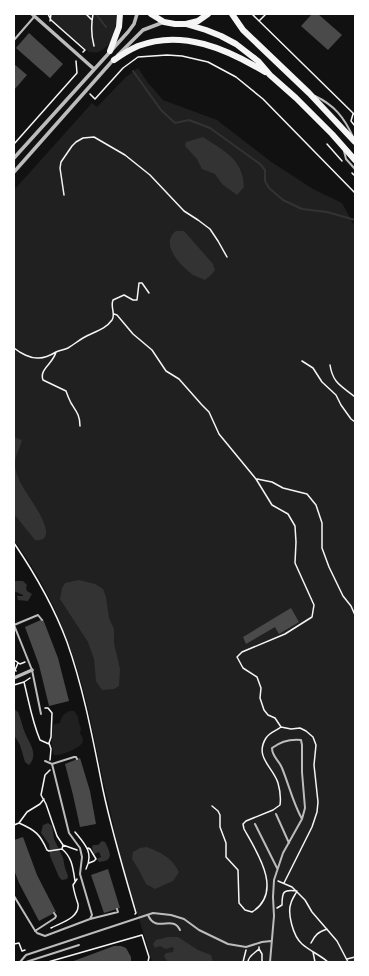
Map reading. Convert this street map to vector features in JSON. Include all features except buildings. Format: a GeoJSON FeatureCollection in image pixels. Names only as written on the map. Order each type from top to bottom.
{"type":"FeatureCollection","features":[{"type":"Feature","properties":{"kind":"highway"},"geometry":{"type":"LineString","coordinates":[[110,51],[118,27],[120,14]]}},
{"type":"Feature","properties":{"kind":"highway"},"geometry":{"type":"LineString","coordinates":[[151,14],[164,22],[175,24],[186,24],[198,21],[208,14]]}},
{"type":"Feature","properties":{"kind":"highway"},"geometry":{"type":"LineString","coordinates":[[232,14],[243,30],[309,93],[355,141]]}},
{"type":"Feature","properties":{"kind":"highway"},"geometry":{"type":"LineString","coordinates":[[186,24],[206,30],[236,44],[258,61],[270,75],[296,98],[355,160]]}},
{"type":"Feature","properties":{"kind":"highway"},"geometry":{"type":"LineString","coordinates":[[114,60],[137,46],[159,41],[192,41],[234,54],[270,75]]}},
{"type":"Feature","properties":{"kind":"street"},"geometry":{"type":"LineString","coordinates":[[14,158],[128,32],[134,24],[137,14]]}},
{"type":"Feature","properties":{"kind":"street"},"geometry":{"type":"LineString","coordinates":[[33,15],[94,69]]}},
{"type":"Feature","properties":{"kind":"street"},"geometry":{"type":"LineString","coordinates":[[14,172],[114,60],[143,30],[164,22]]}},
{"type":"Feature","properties":{"kind":"street"},"geometry":{"type":"LineString","coordinates":[[14,678],[32,670]]}},
{"type":"Feature","properties":{"kind":"lane"},"geometry":{"type":"LineString","coordinates":[[14,40],[33,15]]}},
{"type":"Feature","properties":{"kind":"lane"},"geometry":{"type":"LineString","coordinates":[[343,146],[346,159],[355,170]]}},
{"type":"Feature","properties":{"kind":"lane"},"geometry":{"type":"LineString","coordinates":[[41,714],[32,670],[14,625],[38,615],[42,620]]}},
{"type":"Feature","properties":{"kind":"lane"},"geometry":{"type":"LineString","coordinates":[[270,962],[274,908],[274,880],[283,853],[302,819],[306,808],[302,772],[302,745],[301,740],[296,739],[279,743],[272,748],[272,754],[282,766],[296,809],[302,819]]}},
{"type":"Feature","properties":{"kind":"lane"},"geometry":{"type":"LineString","coordinates":[[45,761],[52,764],[74,757],[77,759]]}},
{"type":"Feature","properties":{"kind":"lane"},"geometry":{"type":"LineString","coordinates":[[52,764],[69,833],[81,850],[82,857],[80,874],[92,915],[90,919]]}},
{"type":"Feature","properties":{"kind":"lane"},"geometry":{"type":"LineString","coordinates":[[276,814],[289,843]]}},
{"type":"Feature","properties":{"kind":"lane"},"geometry":{"type":"LineString","coordinates":[[255,824],[277,868]]}},
{"type":"Feature","properties":{"kind":"lane"},"geometry":{"type":"LineString","coordinates":[[14,896],[35,931],[45,936],[90,919],[118,912],[118,909]]}},
{"type":"Feature","properties":{"kind":"lane"},"geometry":{"type":"LineString","coordinates":[[35,931],[55,918],[56,916],[54,913]]}},
{"type":"Feature","properties":{"kind":"lane"},"geometry":{"type":"LineString","coordinates":[[20,962],[26,955],[153,913],[171,914],[228,944],[248,947],[271,941]]}},
{"type":"Feature","properties":{"kind":"lane"},"geometry":{"type":"LineString","coordinates":[[148,915],[154,923],[175,923],[178,925],[180,930]]}},
{"type":"Feature","properties":{"kind":"lane"},"geometry":{"type":"LineString","coordinates":[[26,962],[79,945]]}},
{"type":"Feature","properties":{"kind":"path"},"geometry":{"type":"LineString","coordinates":[[14,144],[77,73],[76,61],[84,50],[50,21],[48,14]]}},
{"type":"Feature","properties":{"kind":"path"},"geometry":{"type":"LineString","coordinates":[[50,21],[51,14]]}},
{"type":"Feature","properties":{"kind":"path"},"geometry":{"type":"LineString","coordinates":[[86,14],[92,21]]}},
{"type":"Feature","properties":{"kind":"path"},"geometry":{"type":"LineString","coordinates":[[93,14],[92,37],[94,46]]}},
{"type":"Feature","properties":{"kind":"path"},"geometry":{"type":"LineString","coordinates":[[252,14],[340,99],[354,115],[351,121],[355,126]]}},
{"type":"Feature","properties":{"kind":"path"},"geometry":{"type":"LineString","coordinates":[[259,21],[266,14]]}},
{"type":"Feature","properties":{"kind":"path"},"geometry":{"type":"LineString","coordinates":[[91,95],[95,99],[123,68],[138,57],[167,55],[182,56],[208,62],[236,77],[263,99],[355,193]]}},
{"type":"Feature","properties":{"kind":"path"},"geometry":{"type":"LineString","coordinates":[[64,195],[60,168],[61,162],[76,142],[83,138],[94,137],[125,155],[150,175],[184,211],[210,230],[218,241],[226,257]]}},
{"type":"Feature","properties":{"kind":"path"},"geometry":{"type":"LineString","coordinates":[[149,293],[142,283],[140,283],[137,300],[133,300],[124,295],[113,300],[112,309],[114,314],[117,315],[133,334],[152,350],[166,371],[179,379],[209,412],[219,434],[256,479],[272,505],[288,514],[295,526],[295,563],[314,605],[312,617],[304,623],[273,640],[242,652],[237,657],[243,668],[257,677],[261,688],[260,698],[264,710],[268,715],[275,718],[281,727],[267,737],[263,744],[262,752],[268,767],[278,782],[281,798],[280,805],[273,810],[246,821],[243,824],[244,829],[257,852],[268,880],[264,899],[259,908],[252,912],[245,910],[239,903],[238,870],[226,857],[226,843],[219,822],[220,815],[212,806]]}},
{"type":"Feature","properties":{"kind":"path"},"geometry":{"type":"LineString","coordinates":[[14,348],[20,352],[39,358],[51,356],[56,352],[67,349],[84,337],[102,329],[112,319],[114,314]]}},
{"type":"Feature","properties":{"kind":"path"},"geometry":{"type":"LineString","coordinates":[[56,352],[54,358],[42,371],[41,375],[43,380],[66,390],[71,403],[77,410],[80,426]]}},
{"type":"Feature","properties":{"kind":"path"},"geometry":{"type":"LineString","coordinates":[[302,361],[313,368],[322,382],[336,395],[341,406],[355,422]]}},
{"type":"Feature","properties":{"kind":"path"},"geometry":{"type":"LineString","coordinates":[[330,365],[332,376],[338,385],[355,397]]}},
{"type":"Feature","properties":{"kind":"path"},"geometry":{"type":"LineString","coordinates":[[256,479],[272,482],[283,488],[307,494],[316,505],[322,523],[322,548],[328,567],[355,615]]}},
{"type":"Feature","properties":{"kind":"path"},"geometry":{"type":"LineString","coordinates":[[14,543],[42,587],[66,641],[77,671],[110,821],[136,913],[129,916]]}},
{"type":"Feature","properties":{"kind":"path"},"geometry":{"type":"LineString","coordinates":[[14,660],[20,664],[28,661]]}},
{"type":"Feature","properties":{"kind":"path"},"geometry":{"type":"LineString","coordinates":[[14,685],[24,682],[33,675]]}},
{"type":"Feature","properties":{"kind":"path"},"geometry":{"type":"LineString","coordinates":[[24,682],[35,729],[40,740],[49,744]]}},
{"type":"Feature","properties":{"kind":"path"},"geometry":{"type":"LineString","coordinates":[[40,709],[48,708],[52,712],[51,737],[49,744],[51,749],[51,758],[49,763]]}},
{"type":"Feature","properties":{"kind":"path"},"geometry":{"type":"LineString","coordinates":[[53,769],[45,775],[41,795],[52,818],[57,836],[63,845],[75,850],[81,850]]}},
{"type":"Feature","properties":{"kind":"path"},"geometry":{"type":"LineString","coordinates":[[14,825],[19,823],[27,812],[40,804],[44,799]]}},
{"type":"Feature","properties":{"kind":"path"},"geometry":{"type":"LineString","coordinates":[[19,823],[33,829],[42,839],[47,850],[62,850],[68,854],[75,881],[73,885],[78,906],[74,915],[41,934]]}},
{"type":"Feature","properties":{"kind":"path"},"geometry":{"type":"LineString","coordinates":[[62,850],[63,845]]}},
{"type":"Feature","properties":{"kind":"path"},"geometry":{"type":"LineString","coordinates":[[88,848],[96,859],[94,862],[89,863]]}},
{"type":"Feature","properties":{"kind":"path"},"geometry":{"type":"LineString","coordinates":[[75,881],[81,878]]}},
{"type":"Feature","properties":{"kind":"path"},"geometry":{"type":"LineString","coordinates":[[274,880],[284,883],[297,891],[305,900],[312,912],[337,941],[348,962]]}},
{"type":"Feature","properties":{"kind":"path"},"geometry":{"type":"LineString","coordinates":[[274,908],[280,908],[282,905],[283,893],[285,891],[297,891]]}},
{"type":"Feature","properties":{"kind":"path"},"geometry":{"type":"LineString","coordinates":[[297,891],[290,904],[290,917],[294,932],[300,943],[322,956],[328,962]]}},
{"type":"Feature","properties":{"kind":"path"},"geometry":{"type":"LineString","coordinates":[[311,943],[314,936],[327,929]]}},
{"type":"Feature","properties":{"kind":"path"},"geometry":{"type":"LineString","coordinates":[[48,962],[142,935],[148,962]]}},
{"type":"Feature","properties":{"kind":"path"},"geometry":{"type":"LineString","coordinates":[[14,944],[19,943],[22,951],[29,949]]}},
{"type":"Feature","properties":{"kind":"path"},"geometry":{"type":"LineString","coordinates":[[248,962],[248,960],[259,949],[260,943]]}},
{"type":"Feature","properties":{"kind":"path"},"geometry":{"type":"LineString","coordinates":[[243,962],[248,947]]}},
{"type":"Feature","properties":{"kind":"path"},"geometry":{"type":"LineString","coordinates":[[259,949],[262,954],[262,962]]}},
{"type":"Feature","properties":{"kind":"path"},"geometry":{"type":"LineString","coordinates":[[313,952],[315,962]]}},
{"type":"Feature","properties":{"kind":"path"},"geometry":{"type":"LineString","coordinates":[[347,959],[355,956]]}},
{"type":"Feature","properties":{"kind":"shaded area"},"geometry":{"type":"Polygon","coordinates":[[[45,14],[117,14],[115,30],[107,46],[98,52],[89,52],[45,14]]]}},
{"type":"Feature","properties":{"kind":"shaded area"},"geometry":{"type":"Polygon","coordinates":[[[138,68],[148,83],[163,100],[217,120],[270,161],[313,189],[342,203],[355,227],[355,962],[152,962],[126,878],[102,778],[88,709],[76,664],[60,620],[50,599],[27,559],[14,540],[14,190],[92,103],[97,107],[126,77],[138,68]]]}},
{"type":"Feature","properties":{"kind":"shaded area"},"geometry":{"type":"Polygon","coordinates":[[[203,137],[231,157],[240,169],[244,187],[237,195],[222,184],[215,174],[202,169],[197,159],[185,146],[186,142],[203,137]]]}},
{"type":"Feature","properties":{"kind":"shaded area"},"geometry":{"type":"Polygon","coordinates":[[[176,231],[184,231],[213,264],[215,270],[205,280],[193,275],[178,261],[171,248],[170,242],[171,236],[176,231]]]}},
{"type":"Feature","properties":{"kind":"shaded area"},"geometry":{"type":"Polygon","coordinates":[[[14,437],[22,440],[15,459],[17,475],[44,523],[46,533],[45,537],[40,540],[35,540],[14,514],[14,437]]]}},
{"type":"Feature","properties":{"kind":"shaded area"},"geometry":{"type":"Polygon","coordinates":[[[79,580],[95,584],[103,589],[106,597],[109,618],[114,629],[114,643],[120,669],[119,686],[114,689],[102,690],[96,681],[94,659],[88,642],[60,599],[62,588],[65,583],[79,580]]]}},
{"type":"Feature","properties":{"kind":"shaded area"},"geometry":{"type":"Polygon","coordinates":[[[23,581],[27,585],[27,591],[32,594],[28,601],[18,600],[17,596],[23,595],[14,591],[14,582],[23,581]]]}},
{"type":"Feature","properties":{"kind":"shaded area"},"geometry":{"type":"Polygon","coordinates":[[[14,709],[18,712],[32,749],[33,757],[29,765],[25,762],[20,745],[14,735],[14,709]]]}},
{"type":"Feature","properties":{"kind":"shaded area"},"geometry":{"type":"Polygon","coordinates":[[[70,711],[74,711],[77,715],[83,742],[78,747],[70,751],[54,755],[52,747],[53,726],[60,723],[63,716],[70,711]]]}},
{"type":"Feature","properties":{"kind":"shaded area"},"geometry":{"type":"Polygon","coordinates":[[[48,823],[52,826],[54,839],[63,858],[68,876],[67,879],[62,880],[59,877],[50,856],[49,844],[41,833],[43,825],[48,823]]]}},
{"type":"Feature","properties":{"kind":"shaded area"},"geometry":{"type":"Polygon","coordinates":[[[102,841],[105,842],[110,855],[107,860],[99,862],[97,859],[101,857],[99,852],[94,854],[92,847],[93,845],[98,845],[102,841]]]}},
{"type":"Feature","properties":{"kind":"shaded area"},"geometry":{"type":"Polygon","coordinates":[[[147,847],[162,854],[173,863],[179,872],[173,881],[155,889],[146,884],[132,859],[133,852],[140,848],[147,847]]]}},
{"type":"Feature","properties":{"kind":"shaded area"},"geometry":{"type":"Polygon","coordinates":[[[168,937],[178,937],[198,950],[211,955],[213,962],[167,961],[164,956],[166,953],[173,952],[174,948],[172,947],[166,949],[160,946],[155,948],[153,944],[156,940],[168,937]]]}},
{"type":"Feature","properties":{"kind":"waterway"},"geometry":{"type":"LineString","coordinates":[[96,14],[106,27]]}},
{"type":"Feature","properties":{"kind":"waterway"},"geometry":{"type":"LineString","coordinates":[[133,71],[161,110],[175,123],[189,120],[210,128],[260,164],[265,170],[265,181],[269,188],[283,200],[302,209],[327,212],[355,220]]}}]}
